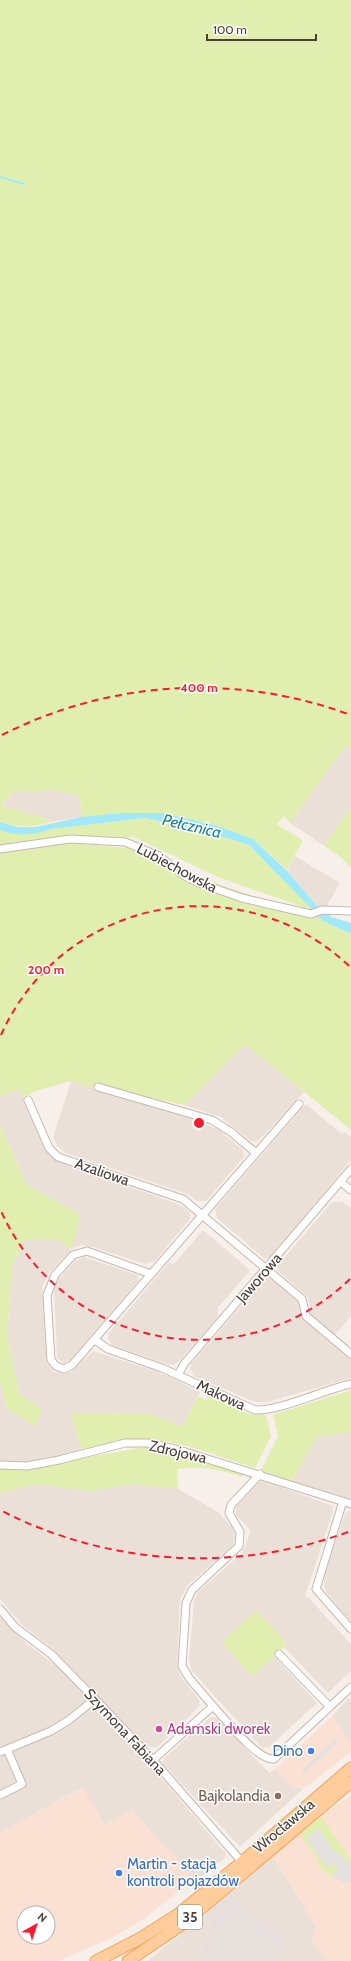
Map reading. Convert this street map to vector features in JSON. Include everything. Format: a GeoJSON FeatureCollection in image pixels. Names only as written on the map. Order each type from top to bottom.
{"type":"FeatureCollection","features":[{"type":"Feature","properties":{"kind":"main road","name":"Wrocławska"},"geometry":{"type":"LineString","coordinates":[[96,1961],[162,1926],[242,1862],[351,1768]]}},
{"type":"Feature","properties":{"kind":"main road","name":"Wrocławska"},"geometry":{"type":"LineString","coordinates":[[128,1961],[190,1918],[351,1782]]}},
{"type":"Feature","properties":{"kind":"street","name":"Lubiechowska"},"geometry":{"type":"LineString","coordinates":[[0,849],[70,839],[125,842],[159,856],[186,876],[220,891],[311,914],[326,910],[351,911]]}},
{"type":"Feature","properties":{"kind":"street"},"geometry":{"type":"LineString","coordinates":[[98,1087],[212,1120],[231,1132],[256,1153]]}},
{"type":"Feature","properties":{"kind":"street","name":"Azaliowa"},"geometry":{"type":"LineString","coordinates":[[28,1100],[49,1148],[58,1157],[183,1199],[302,1299],[306,1316],[351,1354]]}},
{"type":"Feature","properties":{"kind":"street"},"geometry":{"type":"LineString","coordinates":[[151,1274],[87,1251],[73,1255],[55,1275],[47,1295],[51,1360],[56,1366],[64,1369],[72,1365],[299,1104]]}},
{"type":"Feature","properties":{"kind":"street","name":"Jaworowa"},"geometry":{"type":"LineString","coordinates":[[178,1375],[184,1364],[267,1269],[351,1169]]}},
{"type":"Feature","properties":{"kind":"street"},"geometry":{"type":"LineString","coordinates":[[341,1182],[351,1190]]}},
{"type":"Feature","properties":{"kind":"street","name":"Makowa"},"geometry":{"type":"LineString","coordinates":[[95,1340],[108,1349],[178,1375],[255,1410],[268,1410],[336,1387],[351,1384]]}},
{"type":"Feature","properties":{"kind":"street","name":"Zdrojowa"},"geometry":{"type":"LineString","coordinates":[[0,1465],[27,1466],[59,1460],[125,1443],[148,1443],[179,1450],[260,1474],[351,1504]]}},
{"type":"Feature","properties":{"kind":"street"},"geometry":{"type":"LineString","coordinates":[[260,1474],[231,1505],[229,1513],[240,1532],[239,1546],[192,1590],[186,1603],[182,1666],[189,1678],[213,1706],[256,1752],[269,1760],[279,1756],[351,1687]]}},
{"type":"Feature","properties":{"kind":"street"},"geometry":{"type":"LineString","coordinates":[[343,1501],[316,1590],[351,1629]]}},
{"type":"Feature","properties":{"kind":"street","name":"Szymona Fabiana"},"geometry":{"type":"LineString","coordinates":[[0,1609],[15,1627],[51,1654],[95,1699],[153,1760],[242,1862]]}},
{"type":"Feature","properties":{"kind":"street"},"geometry":{"type":"LineString","coordinates":[[279,1654],[330,1707]]}},
{"type":"Feature","properties":{"kind":"street"},"geometry":{"type":"LineString","coordinates":[[0,1752],[51,1731],[69,1720],[95,1699]]}},
{"type":"Feature","properties":{"kind":"street"},"geometry":{"type":"LineString","coordinates":[[153,1760],[213,1706]]}},
{"type":"Feature","properties":{"kind":"street"},"geometry":{"type":"LineString","coordinates":[[0,1795],[22,1784],[7,1749]]}},
{"type":"Feature","properties":{"kind":"shaded area"},"geometry":{"type":"Polygon","coordinates":[[[345,746],[351,750],[351,806],[324,846],[290,823],[345,746]]]}},
{"type":"Feature","properties":{"kind":"shaded area"},"geometry":{"type":"Polygon","coordinates":[[[53,790],[80,796],[81,817],[51,822],[41,817],[1,807],[14,792],[53,790]]]}},
{"type":"Feature","properties":{"kind":"shaded area"},"geometry":{"type":"Polygon","coordinates":[[[295,856],[340,883],[326,907],[318,907],[287,871],[295,856]]]}},
{"type":"Feature","properties":{"kind":"shaded area"},"geometry":{"type":"Polygon","coordinates":[[[245,1043],[304,1092],[259,1140],[255,1142],[251,1141],[221,1117],[184,1105],[245,1043]]]}},
{"type":"Feature","properties":{"kind":"shaded area"},"geometry":{"type":"Polygon","coordinates":[[[71,1081],[199,1121],[219,1130],[243,1150],[244,1157],[206,1201],[197,1201],[190,1195],[66,1153],[57,1146],[53,1137],[71,1081]]]}},
{"type":"Feature","properties":{"kind":"shaded area"},"geometry":{"type":"Polygon","coordinates":[[[20,1089],[45,1149],[49,1155],[63,1163],[178,1204],[187,1209],[190,1214],[190,1219],[155,1261],[145,1264],[93,1247],[81,1245],[72,1249],[49,1273],[42,1287],[47,1364],[54,1372],[63,1374],[71,1372],[93,1351],[155,1371],[200,1392],[182,1427],[148,1413],[70,1414],[82,1451],[58,1458],[27,1464],[0,1462],[0,1381],[6,1408],[42,1410],[19,1393],[7,1335],[12,1264],[25,1240],[58,1239],[71,1249],[80,1215],[26,1184],[0,1125],[0,1096],[20,1089]]]}},
{"type":"Feature","properties":{"kind":"shaded area"},"geometry":{"type":"Polygon","coordinates":[[[306,1104],[342,1134],[344,1132],[351,1137],[351,1160],[270,1258],[264,1258],[217,1218],[215,1209],[306,1104]]]}},
{"type":"Feature","properties":{"kind":"shaded area"},"geometry":{"type":"Polygon","coordinates":[[[332,1202],[343,1202],[351,1208],[351,1316],[334,1336],[311,1317],[308,1297],[278,1271],[278,1265],[332,1202]]]}},
{"type":"Feature","properties":{"kind":"shaded area"},"geometry":{"type":"Polygon","coordinates":[[[203,1230],[250,1270],[218,1308],[218,1317],[175,1364],[170,1365],[112,1345],[108,1339],[108,1334],[169,1262],[173,1265],[203,1230]]]}},
{"type":"Feature","properties":{"kind":"shaded area"},"geometry":{"type":"Polygon","coordinates":[[[84,1257],[137,1275],[139,1280],[70,1360],[64,1363],[57,1358],[54,1289],[56,1282],[75,1261],[84,1257]]]}},
{"type":"Feature","properties":{"kind":"shaded area"},"geometry":{"type":"Polygon","coordinates":[[[265,1278],[271,1278],[300,1303],[302,1313],[308,1323],[351,1359],[351,1378],[267,1402],[255,1402],[194,1376],[190,1368],[192,1363],[265,1278]]]}},
{"type":"Feature","properties":{"kind":"shaded area"},"geometry":{"type":"Polygon","coordinates":[[[351,1432],[351,1499],[292,1481],[316,1437],[351,1432]]]}},
{"type":"Feature","properties":{"kind":"shaded area"},"geometry":{"type":"Polygon","coordinates":[[[261,1480],[333,1506],[333,1511],[305,1596],[310,1599],[351,1644],[351,1671],[328,1693],[284,1647],[287,1644],[257,1611],[222,1642],[252,1676],[274,1656],[317,1703],[269,1747],[262,1748],[191,1670],[189,1660],[194,1600],[199,1591],[242,1553],[251,1531],[236,1515],[236,1506],[261,1480]]]}},
{"type":"Feature","properties":{"kind":"shaded area"},"geometry":{"type":"Polygon","coordinates":[[[35,1484],[92,1491],[132,1484],[178,1489],[218,1512],[232,1527],[235,1536],[233,1545],[187,1586],[180,1599],[177,1665],[181,1677],[199,1699],[200,1706],[156,1748],[146,1746],[53,1649],[21,1624],[0,1599],[0,1493],[35,1484]]]}},
{"type":"Feature","properties":{"kind":"shaded area"},"geometry":{"type":"Polygon","coordinates":[[[351,1510],[351,1622],[327,1593],[324,1586],[324,1576],[345,1514],[351,1510]]]}},
{"type":"Feature","properties":{"kind":"shaded area"},"geometry":{"type":"Polygon","coordinates":[[[0,1616],[26,1643],[64,1672],[166,1783],[226,1854],[225,1858],[195,1881],[178,1859],[161,1844],[132,1810],[105,1825],[82,1788],[0,1833],[0,1616]]]}},
{"type":"Feature","properties":{"kind":"shaded area"},"geometry":{"type":"Polygon","coordinates":[[[350,1697],[351,1698],[351,1744],[332,1716],[350,1697]]]}},
{"type":"Feature","properties":{"kind":"shaded area"},"geometry":{"type":"Polygon","coordinates":[[[332,1716],[351,1744],[351,1752],[303,1789],[291,1786],[275,1769],[332,1716]]]}},
{"type":"Feature","properties":{"kind":"shaded area"},"geometry":{"type":"Polygon","coordinates":[[[210,1718],[217,1718],[269,1773],[275,1769],[291,1786],[303,1789],[240,1847],[163,1764],[165,1757],[210,1718]]]}},
{"type":"Feature","properties":{"kind":"shaded area"},"geometry":{"type":"Polygon","coordinates":[[[335,1739],[338,1743],[304,1773],[301,1770],[335,1739]]]}},
{"type":"Feature","properties":{"kind":"shaded area"},"geometry":{"type":"Polygon","coordinates":[[[83,1788],[105,1825],[132,1810],[161,1844],[178,1859],[195,1881],[145,1918],[114,1937],[58,1961],[0,1961],[0,1833],[83,1788]]]}},
{"type":"Feature","properties":{"kind":"shaded area"},"geometry":{"type":"Polygon","coordinates":[[[351,1795],[351,1961],[327,1961],[312,1940],[313,1931],[317,1928],[273,1856],[321,1816],[351,1795]]]}},
{"type":"Feature","properties":{"kind":"shaded area"},"geometry":{"type":"Polygon","coordinates":[[[320,1830],[333,1850],[351,1863],[351,1882],[347,1882],[345,1884],[332,1876],[339,1867],[333,1865],[327,1868],[307,1839],[313,1831],[320,1830]]]}},
{"type":"Feature","properties":{"kind":"shaded area"},"geometry":{"type":"Polygon","coordinates":[[[273,1856],[317,1928],[312,1940],[327,1961],[278,1961],[287,1941],[230,1893],[273,1856]]]}},
{"type":"Feature","properties":{"kind":"shaded area"},"geometry":{"type":"Polygon","coordinates":[[[230,1893],[287,1941],[278,1961],[196,1961],[212,1925],[205,1915],[230,1893]]]}},
{"type":"Feature","properties":{"kind":"shaded area"},"geometry":{"type":"Polygon","coordinates":[[[205,1915],[212,1925],[196,1961],[147,1961],[205,1915]]]}},
{"type":"Feature","properties":{"kind":"green space"},"geometry":{"type":"Polygon","coordinates":[[[0,0],[351,0],[351,750],[345,746],[290,823],[284,816],[276,824],[303,840],[287,870],[253,839],[215,825],[162,813],[121,813],[81,817],[80,796],[53,790],[14,792],[1,806],[41,817],[51,822],[26,826],[0,822],[0,0]]]}},
{"type":"Feature","properties":{"kind":"green space"},"geometry":{"type":"Polygon","coordinates":[[[351,806],[351,868],[342,858],[324,846],[351,806]]]}},
{"type":"Feature","properties":{"kind":"green space"},"geometry":{"type":"Polygon","coordinates":[[[145,818],[204,831],[249,845],[312,910],[220,878],[134,837],[71,836],[0,846],[0,830],[19,834],[32,834],[51,829],[145,818]]]}},
{"type":"Feature","properties":{"kind":"green space"},"geometry":{"type":"Polygon","coordinates":[[[71,843],[128,848],[224,886],[313,916],[318,916],[323,921],[351,934],[351,1130],[245,1044],[184,1105],[135,1095],[96,1082],[93,1088],[71,1081],[36,1091],[23,1097],[20,1089],[0,1096],[0,852],[71,843]]]}},
{"type":"Feature","properties":{"kind":"green space"},"geometry":{"type":"Polygon","coordinates":[[[0,1125],[26,1184],[80,1215],[72,1249],[57,1239],[25,1240],[12,1264],[7,1335],[19,1393],[42,1410],[35,1426],[6,1408],[0,1381],[0,1125]]]}},
{"type":"Feature","properties":{"kind":"green space"},"geometry":{"type":"Polygon","coordinates":[[[351,1390],[351,1432],[316,1437],[292,1481],[261,1470],[278,1436],[273,1415],[351,1390]]]}},
{"type":"Feature","properties":{"kind":"green space"},"geometry":{"type":"Polygon","coordinates":[[[198,1396],[206,1400],[208,1396],[249,1414],[266,1415],[271,1436],[255,1468],[190,1447],[157,1440],[124,1440],[82,1451],[70,1414],[148,1413],[182,1427],[198,1396]]]}},
{"type":"Feature","properties":{"kind":"green space"},"geometry":{"type":"Polygon","coordinates":[[[146,1447],[178,1453],[243,1474],[242,1477],[210,1469],[186,1468],[177,1469],[178,1489],[132,1484],[92,1491],[35,1484],[0,1493],[0,1469],[26,1468],[146,1447]]]}},
{"type":"Feature","properties":{"kind":"green space"},"geometry":{"type":"Polygon","coordinates":[[[256,1610],[287,1644],[252,1676],[222,1642],[256,1610]]]}},
{"type":"Feature","properties":{"kind":"green space"},"geometry":{"type":"Polygon","coordinates":[[[321,1816],[349,1858],[351,1857],[351,1863],[333,1850],[320,1830],[310,1834],[307,1839],[331,1866],[336,1865],[339,1867],[332,1876],[320,1868],[318,1860],[300,1834],[321,1816]]]}},
{"type":"Feature","properties":{"kind":"water","name":"Pełcznica"},"geometry":{"type":"Polygon","coordinates":[[[121,813],[162,813],[215,825],[253,839],[287,871],[318,907],[332,917],[351,923],[351,934],[323,921],[249,845],[204,831],[145,818],[51,829],[38,833],[26,834],[13,834],[0,830],[0,822],[18,827],[36,827],[81,817],[121,813]]]}},
{"type":"Feature","properties":{"kind":"waterway"},"geometry":{"type":"LineString","coordinates":[[0,177],[24,184]]}},
{"type":"Feature","properties":{"kind":"place","name":"Adamski dworek"},"geometry":{"type":"Point","coordinates":[159,1729]}},
{"type":"Feature","properties":{"kind":"place","name":"Dino"},"geometry":{"type":"Point","coordinates":[311,1751]}},
{"type":"Feature","properties":{"kind":"place","name":"Bajkolandia"},"geometry":{"type":"Point","coordinates":[278,1796]}},
{"type":"Feature","properties":{"kind":"place","name":"Martin - stacja kontroli pojazdów"},"geometry":{"type":"Point","coordinates":[119,1873]}}]}
